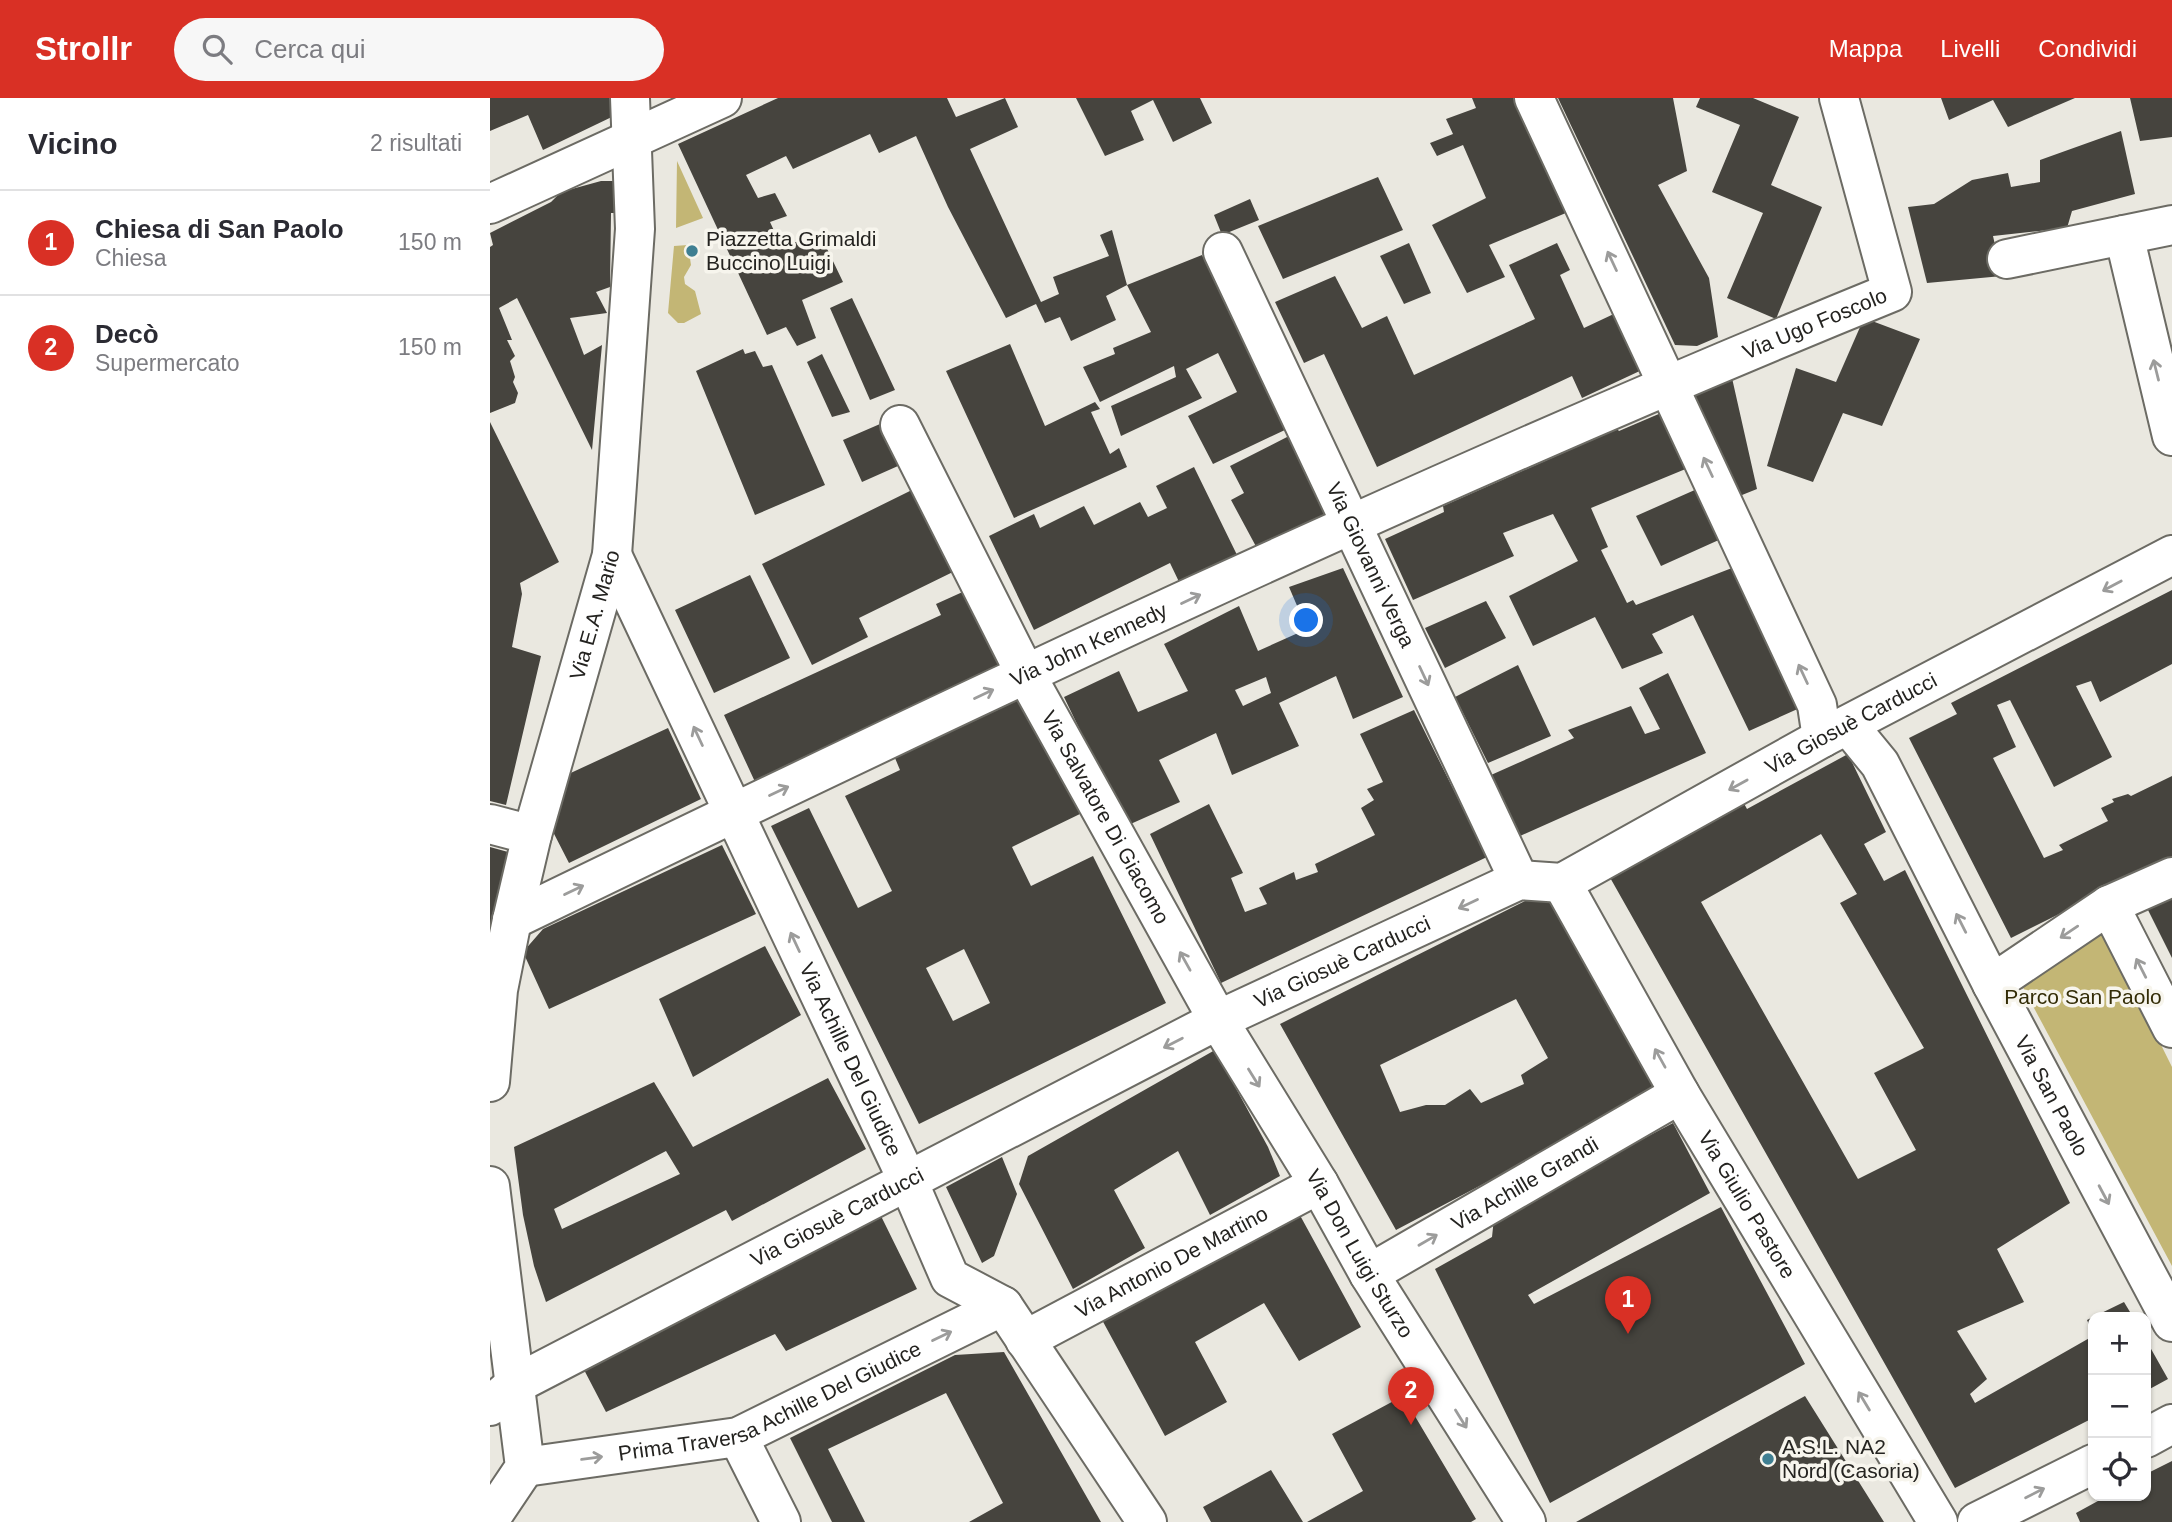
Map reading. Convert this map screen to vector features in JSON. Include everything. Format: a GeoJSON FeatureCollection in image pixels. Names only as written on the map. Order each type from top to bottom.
{"type":"FeatureCollection","features":[{"type":"Feature","properties":{"kind":"street","name":"Via E.A. Mario"},"geometry":{"type":"LineString","coordinates":[[490,1082],[498,990],[512,919],[532,835],[612,555],[635,229],[630,98]]}},
{"type":"Feature","properties":{"kind":"street"},"geometry":{"type":"LineString","coordinates":[[490,204],[722,98]]}},
{"type":"Feature","properties":{"kind":"street"},"geometry":{"type":"LineString","coordinates":[[1534,98],[1817,705],[1835,732]]}},
{"type":"Feature","properties":{"kind":"street","name":"Via Ugo Foscolo"},"geometry":{"type":"LineString","coordinates":[[1669,383],[1892,292],[1839,98]]}},
{"type":"Feature","properties":{"kind":"street"},"geometry":{"type":"LineString","coordinates":[[2007,259],[2172,225]]}},
{"type":"Feature","properties":{"kind":"street"},"geometry":{"type":"LineString","coordinates":[[2124,235],[2172,436]]}},
{"type":"Feature","properties":{"kind":"street","name":"Via Giovanni Verga"},"geometry":{"type":"LineString","coordinates":[[1223,252],[1520,880]]}},
{"type":"Feature","properties":{"kind":"street","name":"Via John Kennedy"},"geometry":{"type":"LineString","coordinates":[[512,919],[1027,675],[1669,383]]}},
{"type":"Feature","properties":{"kind":"street","name":"Via Salvatore Di Giacomo"},"geometry":{"type":"LineString","coordinates":[[900,425],[1027,675],[1218,1020]]}},
{"type":"Feature","properties":{"kind":"street","name":"Via Achille Del Giudice"},"geometry":{"type":"LineString","coordinates":[[612,555],[908,1181],[950,1278],[1003,1306],[1147,1522]]}},
{"type":"Feature","properties":{"kind":"street","name":"Via Giosuè Carducci"},"geometry":{"type":"LineString","coordinates":[[502,1396],[1218,1020],[1520,880],[1562,883],[1835,732],[2172,555]]}},
{"type":"Feature","properties":{"kind":"street","name":"Via San Paolo"},"geometry":{"type":"LineString","coordinates":[[1835,732],[1880,764],[1992,984],[2172,1322]]}},
{"type":"Feature","properties":{"kind":"street"},"geometry":{"type":"LineString","coordinates":[[490,824],[532,835]]}},
{"type":"Feature","properties":{"kind":"street"},"geometry":{"type":"LineString","coordinates":[[1992,984],[2109,905],[2172,877]]}},
{"type":"Feature","properties":{"kind":"street","name":"Via Giulio Pastore"},"geometry":{"type":"LineString","coordinates":[[1562,883],[1680,1094],[1938,1522]]}},
{"type":"Feature","properties":{"kind":"street"},"geometry":{"type":"LineString","coordinates":[[2109,905],[2172,1028]]}},
{"type":"Feature","properties":{"kind":"street","name":"Via Don Luigi Sturzo"},"geometry":{"type":"LineString","coordinates":[[1218,1020],[1320,1184],[1369,1274],[1524,1521]]}},
{"type":"Feature","properties":{"kind":"street","name":"Via Achille Grandi"},"geometry":{"type":"LineString","coordinates":[[1369,1274],[1680,1094]]}},
{"type":"Feature","properties":{"kind":"street","name":"Via Antonio De Martino"},"geometry":{"type":"LineString","coordinates":[[1025,1340],[1320,1184]]}},
{"type":"Feature","properties":{"kind":"street"},"geometry":{"type":"LineString","coordinates":[[490,1186],[502,1396],[525,1467],[490,1519]]}},
{"type":"Feature","properties":{"kind":"street","name":"Prima Traversa Achille Del Giudice"},"geometry":{"type":"LineString","coordinates":[[525,1467],[738,1437],[1003,1306]]}},
{"type":"Feature","properties":{"kind":"street"},"geometry":{"type":"LineString","coordinates":[[2151,1435],[2172,1424]]}},
{"type":"Feature","properties":{"kind":"street"},"geometry":{"type":"LineString","coordinates":[[738,1437],[781,1522]]}},
{"type":"Feature","properties":{"kind":"street"},"geometry":{"type":"LineString","coordinates":[[1977,1522],[2088,1466]]}},
{"type":"Feature","properties":{"kind":"green space"},"geometry":{"type":"Polygon","coordinates":[[[677,161],[703,218],[676,228],[677,161]]]}},
{"type":"Feature","properties":{"kind":"green space"},"geometry":{"type":"Polygon","coordinates":[[[688,245],[691,265],[684,277],[685,284],[695,291],[701,314],[684,323],[678,323],[668,313],[674,246],[688,245]]]}},
{"type":"Feature","properties":{"kind":"green space","name":"Parco San Paolo"},"geometry":{"type":"Polygon","coordinates":[[[2104,930],[2172,1067],[2172,1266],[2018,978],[2104,930]]]}},
{"type":"Feature","properties":{"kind":"building"},"geometry":{"type":"Polygon","coordinates":[[[490,98],[616,98],[618,114],[543,150],[528,115],[490,131],[490,98]]]}},
{"type":"Feature","properties":{"kind":"building"},"geometry":{"type":"Polygon","coordinates":[[[778,98],[947,98],[956,117],[1005,98],[1018,127],[970,149],[1041,302],[1059,294],[1053,277],[1109,256],[1100,235],[1112,230],[1127,285],[1106,296],[1116,320],[1071,341],[1060,317],[1045,323],[1036,304],[1006,318],[948,207],[916,136],[879,153],[870,134],[793,169],[786,156],[746,175],[758,198],[775,193],[787,216],[770,222],[782,248],[819,232],[843,282],[802,300],[816,338],[797,346],[786,327],[767,335],[678,144],[778,98]]]}},
{"type":"Feature","properties":{"kind":"building"},"geometry":{"type":"Polygon","coordinates":[[[1076,98],[1200,98],[1212,123],[1173,142],[1153,100],[1131,111],[1144,140],[1105,156],[1076,98]]]}},
{"type":"Feature","properties":{"kind":"building"},"geometry":{"type":"Polygon","coordinates":[[[1472,98],[1517,98],[1573,210],[1489,245],[1505,277],[1467,293],[1432,225],[1486,198],[1463,145],[1437,156],[1430,143],[1453,134],[1446,119],[1476,108],[1472,98]]]}},
{"type":"Feature","properties":{"kind":"building"},"geometry":{"type":"Polygon","coordinates":[[[1558,98],[1673,98],[1687,171],[1658,185],[1709,278],[1718,337],[1697,346],[1675,345],[1558,98]]]}},
{"type":"Feature","properties":{"kind":"building"},"geometry":{"type":"Polygon","coordinates":[[[1700,98],[1753,98],[1799,117],[1771,185],[1822,207],[1776,319],[1727,298],[1763,213],[1712,192],[1740,125],[1696,107],[1700,98]]]}},
{"type":"Feature","properties":{"kind":"building"},"geometry":{"type":"Polygon","coordinates":[[[1941,98],[2075,98],[2008,127],[1993,100],[1949,120],[1941,98]]]}},
{"type":"Feature","properties":{"kind":"building"},"geometry":{"type":"Polygon","coordinates":[[[2130,98],[2172,98],[2172,137],[2140,141],[2130,98]]]}},
{"type":"Feature","properties":{"kind":"building"},"geometry":{"type":"Polygon","coordinates":[[[2121,131],[2135,194],[2072,211],[2067,228],[1993,236],[2002,276],[1927,283],[1908,207],[1934,204],[1972,180],[2008,173],[2011,187],[2040,182],[2040,160],[2121,131]]]}},
{"type":"Feature","properties":{"kind":"building"},"geometry":{"type":"Polygon","coordinates":[[[1378,177],[1403,230],[1283,279],[1258,226],[1378,177]]]}},
{"type":"Feature","properties":{"kind":"building"},"geometry":{"type":"Polygon","coordinates":[[[601,181],[617,181],[617,213],[611,213],[610,287],[596,292],[607,313],[570,318],[584,355],[602,345],[592,450],[517,298],[499,308],[512,340],[507,340],[515,356],[510,361],[515,377],[513,382],[518,393],[515,403],[490,413],[490,247],[493,245],[490,233],[551,202],[561,192],[601,181]]]}},
{"type":"Feature","properties":{"kind":"building"},"geometry":{"type":"Polygon","coordinates":[[[1250,199],[1259,220],[1222,235],[1214,215],[1250,199]]]}},
{"type":"Feature","properties":{"kind":"building"},"geometry":{"type":"Polygon","coordinates":[[[1409,243],[1431,293],[1404,304],[1380,256],[1409,243]]]}},
{"type":"Feature","properties":{"kind":"building"},"geometry":{"type":"Polygon","coordinates":[[[1557,243],[1570,270],[1560,275],[1584,328],[1618,312],[1644,369],[1582,398],[1572,376],[1377,467],[1324,354],[1304,363],[1275,302],[1335,276],[1362,328],[1387,316],[1414,375],[1535,319],[1509,265],[1557,243]]]}},
{"type":"Feature","properties":{"kind":"building"},"geometry":{"type":"Polygon","coordinates":[[[1202,255],[1287,429],[1213,464],[1188,416],[1237,392],[1218,353],[1186,369],[1202,398],[1121,436],[1111,406],[1176,377],[1174,366],[1100,402],[1083,367],[1115,354],[1113,348],[1151,332],[1127,285],[1202,255]]]}},
{"type":"Feature","properties":{"kind":"building"},"geometry":{"type":"Polygon","coordinates":[[[852,298],[895,390],[870,400],[830,308],[852,298]]]}},
{"type":"Feature","properties":{"kind":"building"},"geometry":{"type":"Polygon","coordinates":[[[1864,318],[1920,339],[1882,426],[1843,413],[1813,482],[1767,466],[1796,368],[1836,382],[1864,318]]]}},
{"type":"Feature","properties":{"kind":"building"},"geometry":{"type":"Polygon","coordinates":[[[1010,344],[1045,426],[1095,402],[1100,409],[1091,412],[1110,454],[1119,448],[1127,467],[1014,518],[946,371],[1010,344]]]}},
{"type":"Feature","properties":{"kind":"building"},"geometry":{"type":"Polygon","coordinates":[[[743,349],[745,354],[755,351],[763,367],[772,365],[825,485],[755,515],[696,371],[743,349]]]}},
{"type":"Feature","properties":{"kind":"building"},"geometry":{"type":"Polygon","coordinates":[[[822,354],[850,412],[832,417],[807,362],[822,354]]]}},
{"type":"Feature","properties":{"kind":"building"},"geometry":{"type":"Polygon","coordinates":[[[1732,378],[1757,489],[1737,497],[1693,393],[1732,378]]]}},
{"type":"Feature","properties":{"kind":"building"},"geometry":{"type":"Polygon","coordinates":[[[1661,413],[1688,468],[1591,508],[1608,547],[1601,550],[1627,603],[1633,600],[1636,605],[1732,568],[1802,707],[1749,731],[1693,615],[1652,634],[1663,653],[1622,669],[1595,617],[1533,646],[1509,596],[1578,561],[1553,514],[1503,533],[1514,556],[1413,600],[1385,539],[1444,512],[1443,506],[1617,429],[1619,431],[1661,413]]]}},
{"type":"Feature","properties":{"kind":"building"},"geometry":{"type":"Polygon","coordinates":[[[490,422],[559,562],[520,583],[522,594],[512,647],[541,656],[506,805],[490,801],[490,422]]]}},
{"type":"Feature","properties":{"kind":"building"},"geometry":{"type":"Polygon","coordinates":[[[880,424],[898,466],[862,482],[843,440],[880,424]]]}},
{"type":"Feature","properties":{"kind":"building"},"geometry":{"type":"Polygon","coordinates":[[[1289,436],[1330,514],[1259,552],[1231,500],[1244,493],[1230,466],[1289,436]]]}},
{"type":"Feature","properties":{"kind":"building"},"geometry":{"type":"Polygon","coordinates":[[[1194,467],[1238,557],[1181,586],[1170,563],[1034,630],[989,536],[1034,514],[1040,528],[1084,506],[1094,525],[1140,502],[1148,517],[1167,508],[1156,486],[1194,467]]]}},
{"type":"Feature","properties":{"kind":"building"},"geometry":{"type":"Polygon","coordinates":[[[918,487],[959,569],[859,618],[868,637],[812,665],[762,564],[918,487]]]}},
{"type":"Feature","properties":{"kind":"building"},"geometry":{"type":"Polygon","coordinates":[[[1697,489],[1721,539],[1661,566],[1636,516],[1697,489]]]}},
{"type":"Feature","properties":{"kind":"building"},"geometry":{"type":"Polygon","coordinates":[[[1343,568],[1403,697],[1353,719],[1336,676],[1279,703],[1299,746],[1232,775],[1216,733],[1159,760],[1180,802],[1126,826],[1064,697],[1119,671],[1138,712],[1188,691],[1164,644],[1239,606],[1258,651],[1307,629],[1289,587],[1343,568]],[[1266,677],[1235,690],[1243,706],[1271,693],[1266,677]]]}},
{"type":"Feature","properties":{"kind":"building"},"geometry":{"type":"Polygon","coordinates":[[[750,575],[790,658],[714,693],[675,610],[750,575]]]}},
{"type":"Feature","properties":{"kind":"building"},"geometry":{"type":"Polygon","coordinates":[[[967,590],[1004,671],[756,784],[724,715],[941,615],[936,604],[967,590]]]}},
{"type":"Feature","properties":{"kind":"building"},"geometry":{"type":"Polygon","coordinates":[[[2172,590],[2172,664],[2100,702],[2091,681],[2076,686],[2112,757],[2054,787],[2010,700],[1997,705],[2016,747],[1993,758],[2044,858],[2063,850],[2059,845],[2108,821],[2101,808],[2114,802],[2112,799],[2128,794],[2131,796],[2172,776],[2172,858],[2011,938],[1909,738],[1957,714],[1951,703],[2172,590]]]}},
{"type":"Feature","properties":{"kind":"building"},"geometry":{"type":"Polygon","coordinates":[[[1486,601],[1506,638],[1445,668],[1425,628],[1486,601]]]}},
{"type":"Feature","properties":{"kind":"building"},"geometry":{"type":"Polygon","coordinates":[[[1518,665],[1551,736],[1488,763],[1455,697],[1518,665]]]}},
{"type":"Feature","properties":{"kind":"building"},"geometry":{"type":"Polygon","coordinates":[[[1668,673],[1706,753],[1520,836],[1491,775],[1574,738],[1568,730],[1631,706],[1645,734],[1660,729],[1639,688],[1668,673]]]}},
{"type":"Feature","properties":{"kind":"building"},"geometry":{"type":"Polygon","coordinates":[[[1023,695],[1082,813],[1012,847],[1031,886],[1093,856],[1166,1003],[919,1124],[771,826],[809,808],[858,908],[892,891],[845,796],[900,770],[895,758],[1023,695]],[[964,949],[926,968],[953,1021],[990,1003],[964,949]]]}},
{"type":"Feature","properties":{"kind":"building"},"geometry":{"type":"Polygon","coordinates":[[[1414,710],[1487,857],[1221,983],[1150,834],[1209,804],[1243,873],[1231,878],[1245,912],[1267,904],[1259,888],[1294,872],[1296,880],[1318,872],[1315,864],[1375,835],[1361,808],[1374,800],[1367,789],[1383,782],[1360,734],[1414,710]]]}},
{"type":"Feature","properties":{"kind":"building"},"geometry":{"type":"Polygon","coordinates":[[[668,728],[701,799],[569,863],[550,826],[562,777],[668,728]]]}},
{"type":"Feature","properties":{"kind":"building"},"geometry":{"type":"Polygon","coordinates":[[[1848,754],[1886,832],[1864,844],[1884,881],[1905,870],[2070,1203],[1997,1249],[2024,1302],[1957,1331],[1987,1379],[1970,1394],[1975,1403],[2088,1339],[2088,1421],[1955,1488],[1608,874],[1741,798],[1747,809],[1848,754]],[[1821,834],[1701,902],[1858,1179],[1916,1150],[1874,1073],[1924,1048],[1840,903],[1857,894],[1821,834]]]}},
{"type":"Feature","properties":{"kind":"building"},"geometry":{"type":"Polygon","coordinates":[[[722,845],[756,914],[549,1009],[523,952],[543,929],[722,845]]]}},
{"type":"Feature","properties":{"kind":"building"},"geometry":{"type":"Polygon","coordinates":[[[490,847],[508,852],[493,940],[490,939],[490,847]]]}},
{"type":"Feature","properties":{"kind":"building"},"geometry":{"type":"Polygon","coordinates":[[[1547,890],[1658,1092],[1396,1230],[1280,1024],[1547,890]],[[1516,999],[1380,1065],[1400,1112],[1426,1105],[1445,1105],[1470,1089],[1481,1103],[1524,1084],[1521,1075],[1548,1058],[1516,999]]]}},
{"type":"Feature","properties":{"kind":"building"},"geometry":{"type":"Polygon","coordinates":[[[2172,892],[2172,958],[2145,904],[2172,892]]]}},
{"type":"Feature","properties":{"kind":"building"},"geometry":{"type":"Polygon","coordinates":[[[765,946],[801,1015],[693,1077],[659,999],[765,946]]]}},
{"type":"Feature","properties":{"kind":"building"},"geometry":{"type":"Polygon","coordinates":[[[1215,1050],[1268,1147],[1280,1176],[1210,1215],[1178,1151],[1114,1190],[1145,1248],[1073,1289],[1019,1184],[1028,1156],[1215,1050]]]}},
{"type":"Feature","properties":{"kind":"building"},"geometry":{"type":"Polygon","coordinates":[[[828,1078],[866,1149],[732,1221],[726,1210],[546,1302],[534,1266],[523,1215],[514,1147],[654,1082],[693,1147],[828,1078]],[[666,1151],[554,1209],[562,1229],[680,1174],[666,1151]]]}},
{"type":"Feature","properties":{"kind":"building"},"geometry":{"type":"Polygon","coordinates":[[[1673,1123],[1710,1193],[1528,1295],[1534,1304],[1721,1207],[1805,1364],[1550,1503],[1435,1269],[1492,1237],[1494,1218],[1673,1123]]]}},
{"type":"Feature","properties":{"kind":"building"},"geometry":{"type":"Polygon","coordinates":[[[1002,1157],[1017,1194],[994,1256],[982,1263],[946,1187],[1002,1157]]]}},
{"type":"Feature","properties":{"kind":"building"},"geometry":{"type":"Polygon","coordinates":[[[1296,1208],[1361,1327],[1299,1361],[1264,1303],[1195,1342],[1227,1402],[1165,1436],[1101,1318],[1296,1208]]]}},
{"type":"Feature","properties":{"kind":"building"},"geometry":{"type":"Polygon","coordinates":[[[881,1216],[917,1289],[786,1351],[775,1334],[606,1412],[581,1364],[881,1216]]]}},
{"type":"Feature","properties":{"kind":"building"},"geometry":{"type":"Polygon","coordinates":[[[2124,1302],[2130,1312],[2103,1312],[2124,1302]]]}},
{"type":"Feature","properties":{"kind":"building"},"geometry":{"type":"Polygon","coordinates":[[[2151,1349],[2168,1379],[2151,1388],[2151,1349]]]}},
{"type":"Feature","properties":{"kind":"building"},"geometry":{"type":"Polygon","coordinates":[[[1004,1352],[1101,1522],[969,1522],[1003,1503],[946,1393],[828,1449],[865,1522],[832,1522],[790,1438],[955,1355],[1004,1352]]]}},
{"type":"Feature","properties":{"kind":"building"},"geometry":{"type":"Polygon","coordinates":[[[1403,1396],[1476,1519],[1471,1522],[1307,1522],[1363,1491],[1332,1434],[1403,1396]]]}},
{"type":"Feature","properties":{"kind":"building","name":"A.S.L. NA2 Nord (Casoria)"},"geometry":{"type":"Polygon","coordinates":[[[1805,1396],[1884,1522],[1576,1522],[1805,1396]]]}},
{"type":"Feature","properties":{"kind":"building"},"geometry":{"type":"Polygon","coordinates":[[[2172,1461],[2172,1522],[2080,1522],[2076,1513],[2098,1501],[2151,1501],[2151,1472],[2172,1461]]]}},
{"type":"Feature","properties":{"kind":"building"},"geometry":{"type":"Polygon","coordinates":[[[1271,1470],[1303,1522],[1211,1522],[1203,1507],[1271,1470]]]}},
{"type":"Feature","properties":{"kind":"place","name":"Piazzetta Grimaldi Buccino Luigi"},"geometry":{"type":"Point","coordinates":[692,251]}},
{"type":"Feature","properties":{"kind":"place","name":"Chiesa di San Paolo"},"geometry":{"type":"Point","coordinates":[1628,1334]}},
{"type":"Feature","properties":{"kind":"place","name":"Decò"},"geometry":{"type":"Point","coordinates":[1411,1425]}},
{"type":"Feature","properties":{"kind":"place","name":"A.S.L. NA2 Nord (Casoria)"},"geometry":{"type":"Point","coordinates":[1768,1459]}}]}
